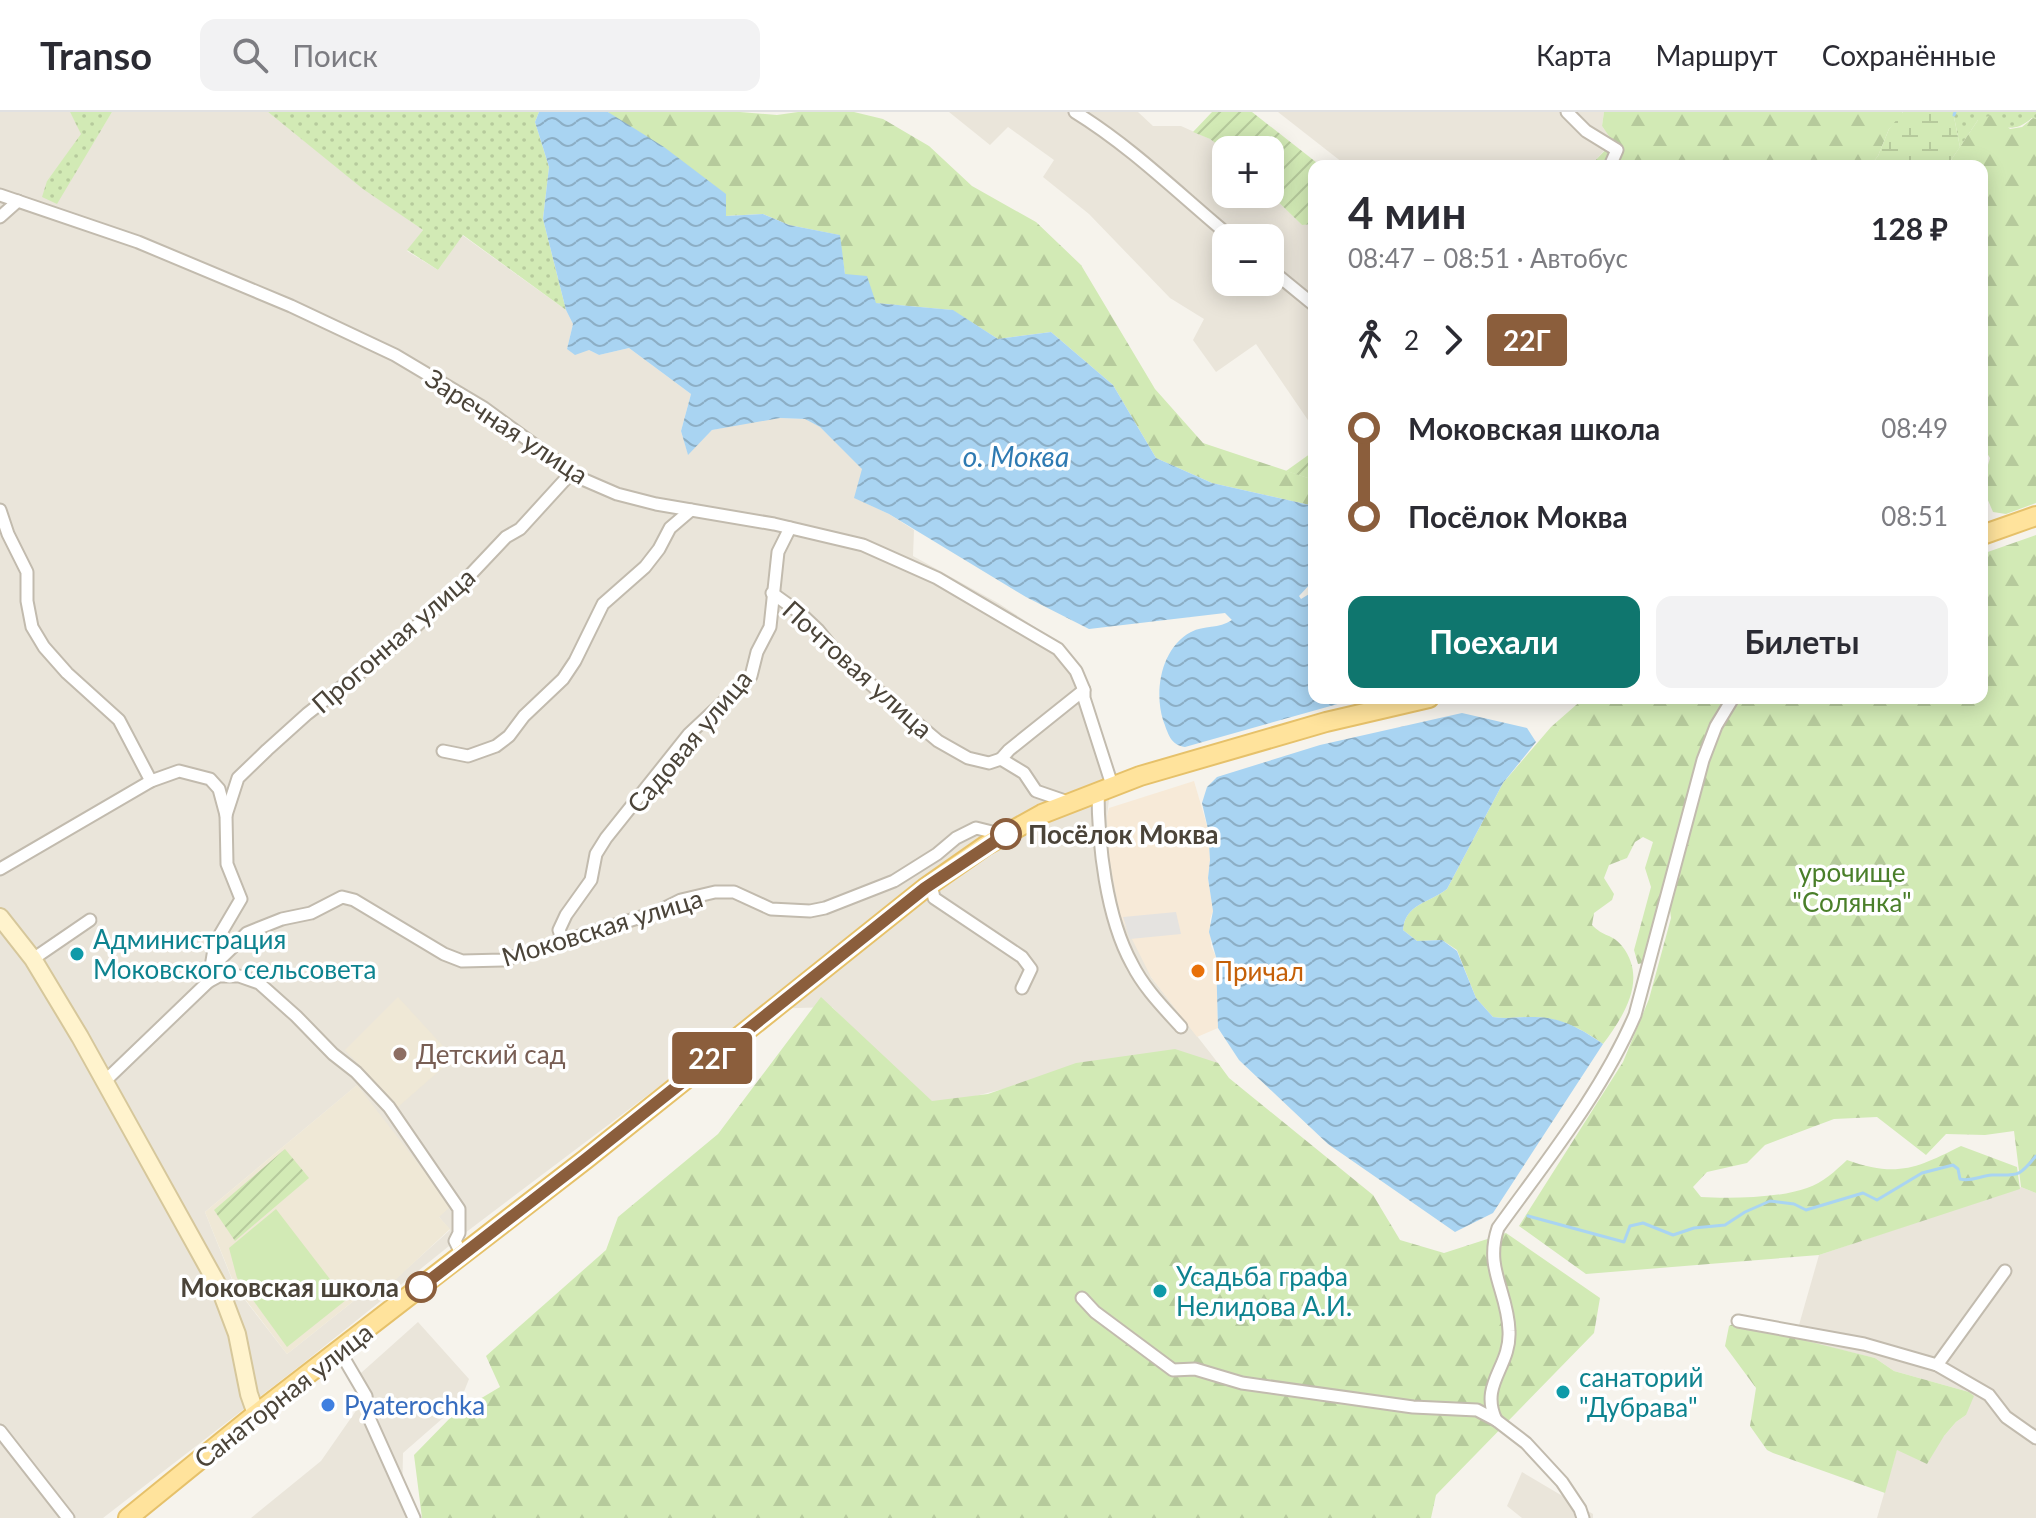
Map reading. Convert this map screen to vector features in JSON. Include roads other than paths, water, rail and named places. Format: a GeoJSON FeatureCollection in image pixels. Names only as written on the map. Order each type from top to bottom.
{"type":"FeatureCollection","features":[{"type":"Feature","properties":{"kind":"main road"},"geometry":{"type":"LineString","coordinates":[[1988,533],[2036,516]]}},
{"type":"Feature","properties":{"kind":"main road","name":"Санаторная улица"},"geometry":{"type":"LineString","coordinates":[[128,1518],[931,884],[1004,835],[1068,802],[1140,776],[1326,722],[1403,704]]}},
{"type":"Feature","properties":{"kind":"street"},"geometry":{"type":"LineString","coordinates":[[1075,112],[1099,127],[1216,224]]}},
{"type":"Feature","properties":{"kind":"street"},"geometry":{"type":"LineString","coordinates":[[1567,112],[1586,131],[1617,150],[1613,160]]}},
{"type":"Feature","properties":{"kind":"street","name":"Заречная улица"},"geometry":{"type":"LineString","coordinates":[[0,195],[138,242],[291,306],[395,355],[484,408],[572,472],[617,494],[863,545],[937,578],[1058,649],[1076,671],[1084,690],[1105,788],[1103,863],[1116,925],[1148,990],[1181,1027]]}},
{"type":"Feature","properties":{"kind":"street"},"geometry":{"type":"LineString","coordinates":[[0,217],[18,201]]}},
{"type":"Feature","properties":{"kind":"street"},"geometry":{"type":"LineString","coordinates":[[1284,280],[1308,300]]}},
{"type":"Feature","properties":{"kind":"street","name":"Прогонная улица"},"geometry":{"type":"LineString","coordinates":[[226,815],[238,778],[257,759],[444,601],[506,537],[520,529],[572,472]]}},
{"type":"Feature","properties":{"kind":"street"},"geometry":{"type":"LineString","coordinates":[[0,510],[27,572],[27,601],[32,627],[44,647],[67,673],[119,720],[151,781]]}},
{"type":"Feature","properties":{"kind":"street"},"geometry":{"type":"LineString","coordinates":[[443,751],[468,756],[496,746],[509,736],[524,716],[563,679],[603,604],[645,567],[670,528],[691,510]]}},
{"type":"Feature","properties":{"kind":"street","name":"Садовая улица"},"geometry":{"type":"LineString","coordinates":[[563,941],[559,930],[591,880],[596,854],[606,838],[689,734],[751,676],[757,652],[770,627],[778,552],[790,528]]}},
{"type":"Feature","properties":{"kind":"street","name":"Почтовая улица"},"geometry":{"type":"LineString","coordinates":[[772,593],[800,613],[843,661],[938,741],[968,758],[989,763],[1001,759]]}},
{"type":"Feature","properties":{"kind":"street"},"geometry":{"type":"LineString","coordinates":[[1068,802],[1036,791],[1024,773],[1001,759],[1084,690]]}},
{"type":"Feature","properties":{"kind":"street"},"geometry":{"type":"LineString","coordinates":[[1496,1420],[1489,1405],[1491,1386],[1505,1360],[1510,1334],[1507,1311],[1492,1266],[1493,1244],[1498,1228],[1577,1118],[1623,1044],[1635,1015],[1703,760],[1716,726],[1729,704]]}},
{"type":"Feature","properties":{"kind":"street"},"geometry":{"type":"LineString","coordinates":[[0,869],[151,781],[179,771],[210,779],[219,789],[226,815],[227,864],[241,899],[215,943],[208,982]]}},
{"type":"Feature","properties":{"kind":"street","name":"Моковская улица"},"geometry":{"type":"LineString","coordinates":[[211,968],[247,933],[282,919],[311,913],[342,897],[354,900],[444,954],[462,961],[503,960],[657,912],[681,900],[715,892],[734,892],[771,909],[810,911],[825,908],[894,881],[956,838],[976,828],[1004,835]]}},
{"type":"Feature","properties":{"kind":"street"},"geometry":{"type":"LineString","coordinates":[[931,884],[934,898],[1022,957],[1031,969],[1022,988]]}},
{"type":"Feature","properties":{"kind":"street"},"geometry":{"type":"LineString","coordinates":[[0,917],[33,959],[105,1081],[220,1289],[237,1334],[256,1414]]}},
{"type":"Feature","properties":{"kind":"street"},"geometry":{"type":"LineString","coordinates":[[33,959],[90,920]]}},
{"type":"Feature","properties":{"kind":"street"},"geometry":{"type":"LineString","coordinates":[[105,1081],[208,982],[219,976],[229,976],[259,983],[381,1098],[459,1209],[459,1233],[455,1241],[462,1255]]}},
{"type":"Feature","properties":{"kind":"street"},"geometry":{"type":"LineString","coordinates":[[1937,1365],[2005,1271]]}},
{"type":"Feature","properties":{"kind":"street"},"geometry":{"type":"LineString","coordinates":[[1082,1298],[1095,1312],[1173,1370],[1195,1369],[1242,1383],[1413,1407],[1477,1410],[1526,1443],[1562,1482],[1583,1518]]}},
{"type":"Feature","properties":{"kind":"street"},"geometry":{"type":"LineString","coordinates":[[1738,1321],[1864,1344],[1937,1365],[1989,1395],[2006,1417],[2036,1438]]}},
{"type":"Feature","properties":{"kind":"street"},"geometry":{"type":"LineString","coordinates":[[339,1350],[366,1396],[370,1420],[414,1518]]}},
{"type":"Feature","properties":{"kind":"street"},"geometry":{"type":"LineString","coordinates":[[0,1431],[68,1518]]}},
{"type":"Feature","properties":{"kind":"water","name":"о. Моква"},"geometry":{"type":"Polygon","coordinates":[[[539,112],[608,112],[664,147],[726,194],[726,216],[763,214],[789,225],[840,235],[845,274],[867,276],[876,303],[953,310],[998,339],[1051,332],[1113,385],[1156,458],[1212,483],[1308,505],[1308,586],[1299,596],[1301,599],[1308,595],[1308,704],[1338,704],[1180,746],[1170,738],[1160,709],[1162,671],[1181,639],[1196,630],[1232,620],[1225,613],[1089,629],[1026,597],[889,514],[854,498],[862,469],[820,427],[805,419],[780,418],[712,430],[688,455],[681,431],[691,394],[629,348],[599,355],[589,350],[575,355],[567,349],[573,324],[566,310],[543,219],[549,167],[535,122],[539,112]]]}},
{"type":"Feature","properties":{"kind":"water"},"geometry":{"type":"Polygon","coordinates":[[[1462,713],[1527,728],[1536,742],[1503,783],[1447,889],[1413,909],[1403,930],[1417,941],[1442,940],[1457,951],[1476,998],[1493,1017],[1542,1017],[1561,1021],[1603,1044],[1493,1213],[1455,1232],[1328,1144],[1239,1060],[1218,1028],[1216,957],[1209,932],[1213,911],[1208,878],[1208,829],[1202,803],[1207,787],[1217,777],[1320,745],[1462,713]]]}},
{"type":"Feature","properties":{"kind":"waterway"},"geometry":{"type":"LineString","coordinates":[[1528,1216],[1624,1242],[1630,1226],[1643,1223],[1673,1235],[1694,1228],[1725,1225],[1770,1201],[1794,1204],[1806,1210],[1863,1193],[1877,1200],[1922,1173],[1953,1165],[1958,1169],[1960,1179],[1964,1180],[2013,1175],[2021,1172],[2036,1156]]}},
{"type":"Feature","properties":{"kind":"place","name":"Посёлок Моква"},"geometry":{"type":"Point","coordinates":[1006,834]}},
{"type":"Feature","properties":{"kind":"place","name":"Администрация Моковского сельсовета"},"geometry":{"type":"Point","coordinates":[77,954]}},
{"type":"Feature","properties":{"kind":"place","name":"Причал"},"geometry":{"type":"Point","coordinates":[1198,971]}},
{"type":"Feature","properties":{"kind":"place","name":"Детский сад"},"geometry":{"type":"Point","coordinates":[400,1054]}},
{"type":"Feature","properties":{"kind":"place","name":"Моковская школа"},"geometry":{"type":"Point","coordinates":[421,1287]}},
{"type":"Feature","properties":{"kind":"place","name":"Усадьба графа Нелидова А.И."},"geometry":{"type":"Point","coordinates":[1160,1291]}},
{"type":"Feature","properties":{"kind":"place","name":"санаторий \"Дубрава\""},"geometry":{"type":"Point","coordinates":[1563,1392]}},
{"type":"Feature","properties":{"kind":"place","name":"Pyaterochka"},"geometry":{"type":"Point","coordinates":[328,1405]}},
{"type":"Feature","properties":{"kind":"park label","name":"урочище \"Солянка\""},"geometry":{"type":"Point","coordinates":[1852,887]}}]}
